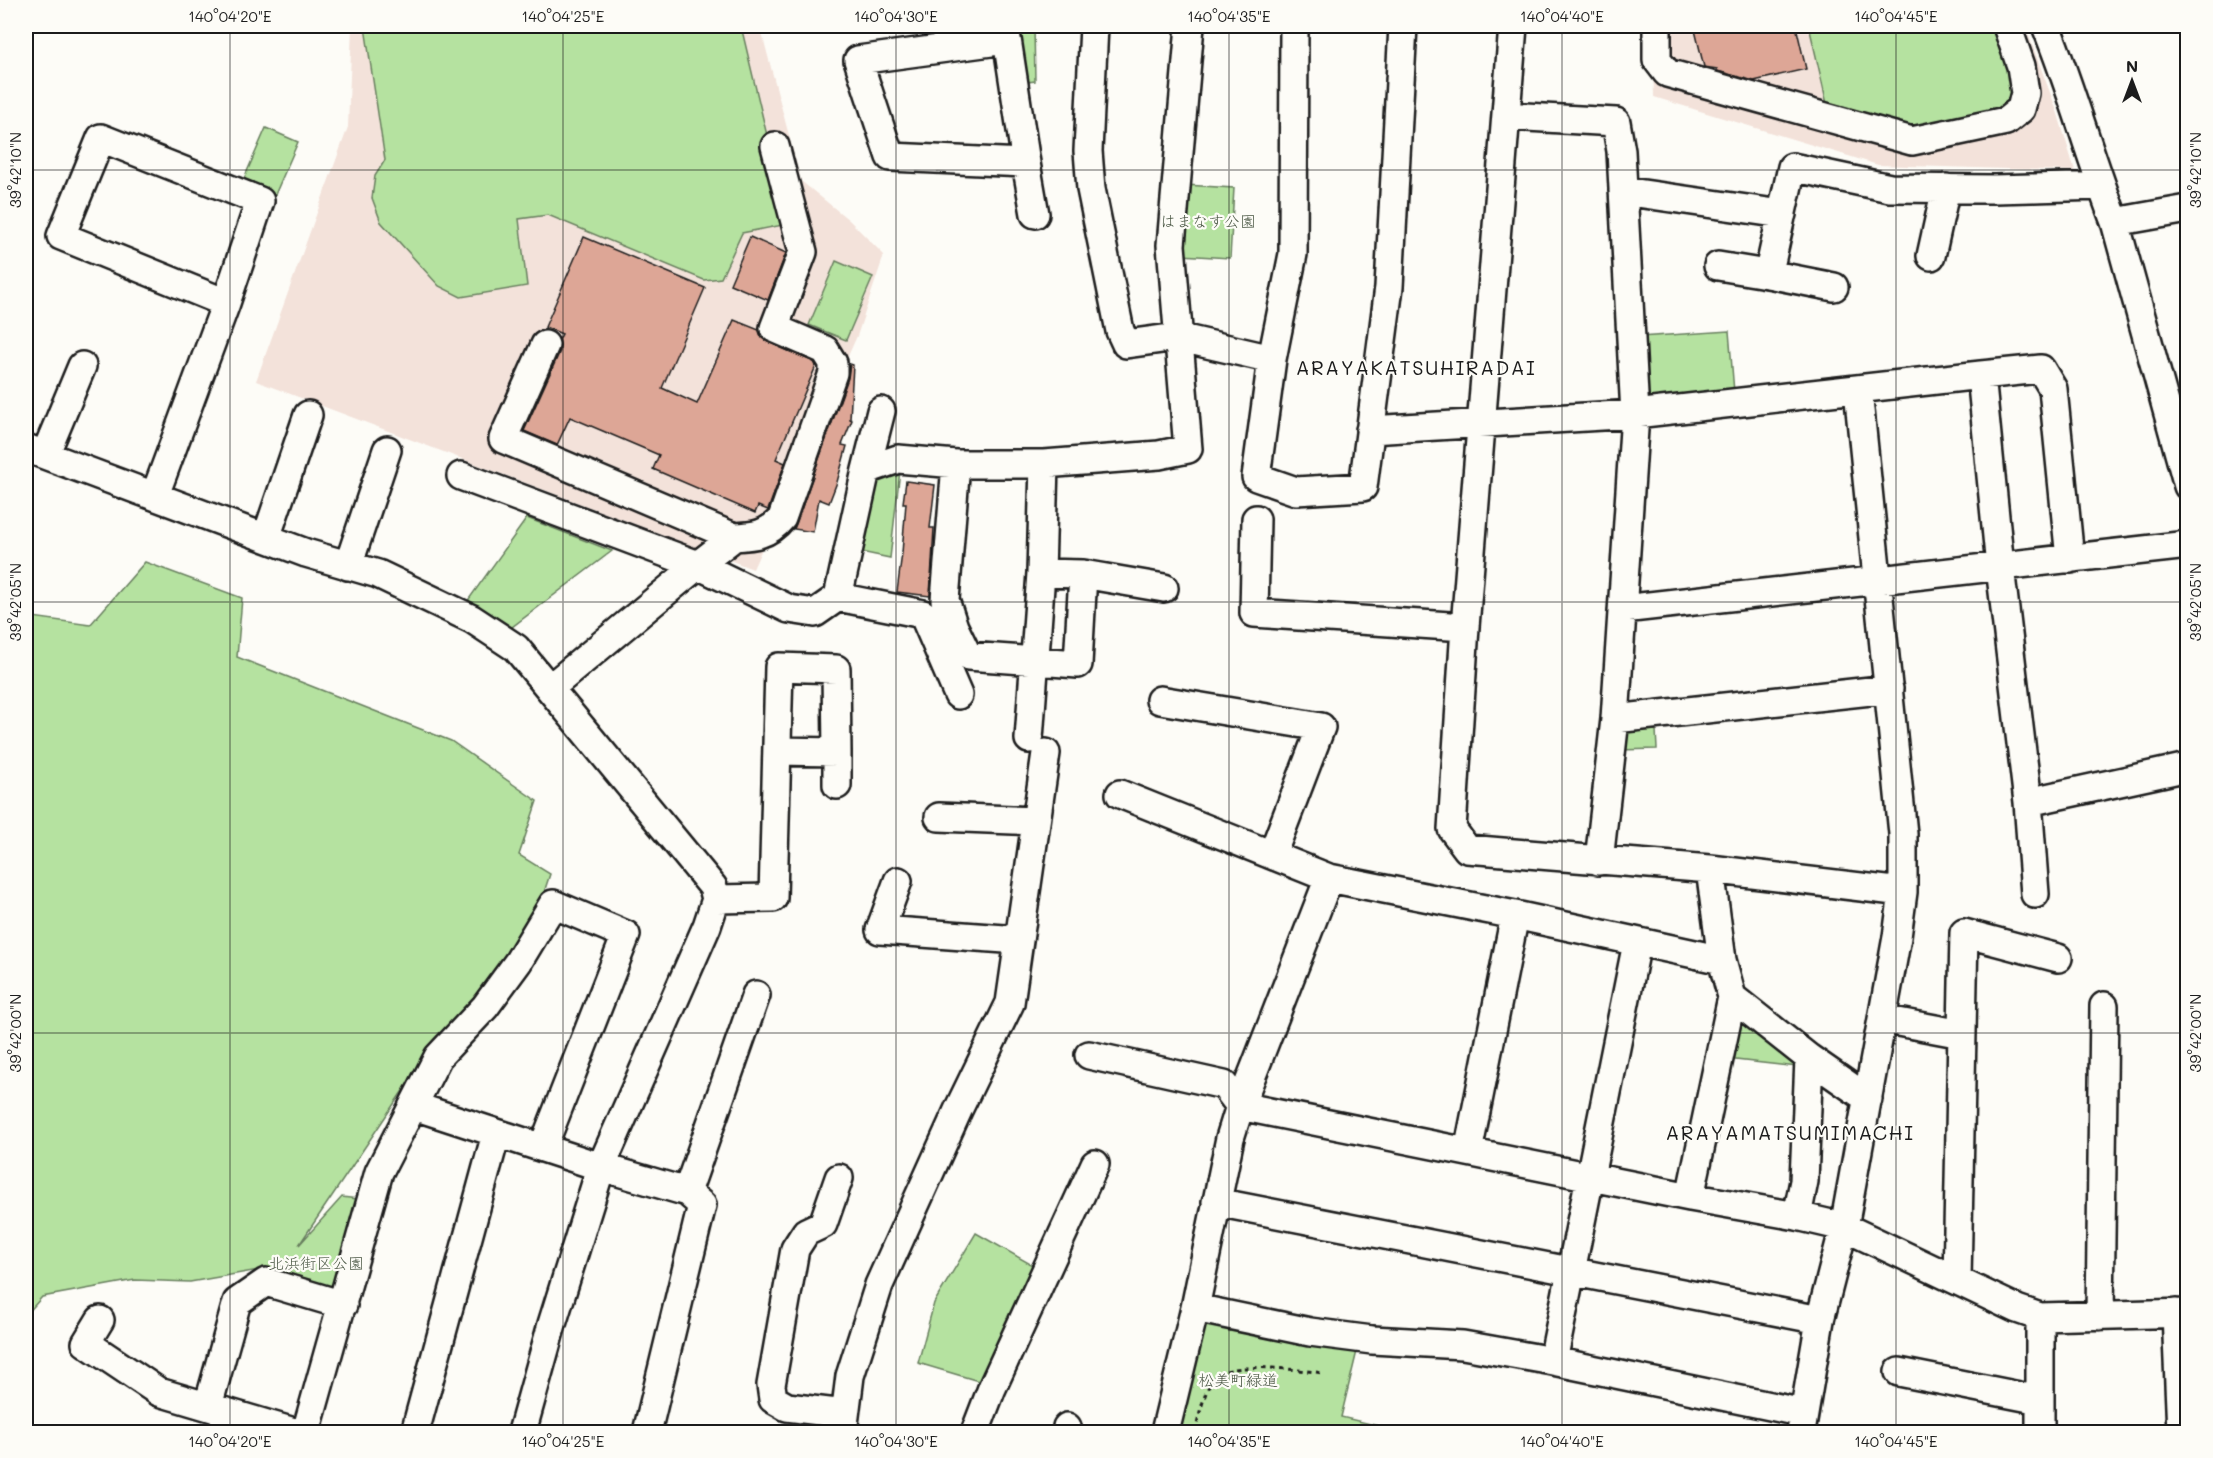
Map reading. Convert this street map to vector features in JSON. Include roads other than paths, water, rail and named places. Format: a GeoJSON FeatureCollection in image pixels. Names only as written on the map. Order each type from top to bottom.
{"type":"FeatureCollection","features":[{"type":"Feature","properties":{"kind":"street"},"geometry":{"type":"LineString","coordinates":[[1094,26],[1088,151],[1091,189],[1120,331],[1126,344],[1177,337],[1272,359]]}},
{"type":"Feature","properties":{"kind":"street"},"geometry":{"type":"LineString","coordinates":[[866,470],[898,459],[956,464],[1044,464],[1160,455],[1188,449],[1170,245],[1190,26]]}},
{"type":"Feature","properties":{"kind":"street"},"geometry":{"type":"LineString","coordinates":[[1294,26],[1293,254],[1272,359],[1256,477],[1296,491],[1363,487],[1389,287],[1403,26]]}},
{"type":"Feature","properties":{"kind":"street"},"geometry":{"type":"LineString","coordinates":[[1513,26],[1465,627],[1452,829],[1467,849],[1710,869],[1903,892]]}},
{"type":"Feature","properties":{"kind":"street"},"geometry":{"type":"LineString","coordinates":[[1656,26],[1658,60],[1667,73],[1912,141],[2006,121],[2021,109],[2025,93],[2021,66],[2007,26]]}},
{"type":"Feature","properties":{"kind":"street"},"geometry":{"type":"LineString","coordinates":[[2046,26],[2067,78],[2101,186],[2115,222],[2187,486]]}},
{"type":"Feature","properties":{"kind":"street"},"geometry":{"type":"LineString","coordinates":[[1026,163],[890,157],[858,60],[1006,33],[1035,214]]}},
{"type":"Feature","properties":{"kind":"street"},"geometry":{"type":"LineString","coordinates":[[1506,116],[1616,122],[1621,151],[1635,414],[1615,719],[1599,861]]}},
{"type":"Feature","properties":{"kind":"street"},"geometry":{"type":"LineString","coordinates":[[155,495],[226,303],[260,201],[100,138],[61,236],[226,303]]}},
{"type":"Feature","properties":{"kind":"street"},"geometry":{"type":"LineString","coordinates":[[545,345],[503,439],[734,537],[761,536],[776,526],[782,518],[833,373],[833,363],[825,350],[774,328],[803,252],[775,146]]}},
{"type":"Feature","properties":{"kind":"street"},"geometry":{"type":"LineString","coordinates":[[1773,275],[1770,267],[1792,167],[1890,188],[2101,186]]}},
{"type":"Feature","properties":{"kind":"street"},"geometry":{"type":"LineString","coordinates":[[1931,256],[1946,188]]}},
{"type":"Feature","properties":{"kind":"street"},"geometry":{"type":"LineString","coordinates":[[1623,190],[1782,213]]}},
{"type":"Feature","properties":{"kind":"street"},"geometry":{"type":"LineString","coordinates":[[2115,222],[2187,208]]}},
{"type":"Feature","properties":{"kind":"street"},"geometry":{"type":"LineString","coordinates":[[1718,266],[1834,287]]}},
{"type":"Feature","properties":{"kind":"street"},"geometry":{"type":"LineString","coordinates":[[82,366],[35,451],[266,538],[378,574],[472,619],[516,648],[713,887],[716,899],[707,926],[601,1167],[552,1324],[522,1432]]}},
{"type":"Feature","properties":{"kind":"street"},"geometry":{"type":"LineString","coordinates":[[1370,430],[1635,414],[2042,369],[2053,389],[2070,559]]}},
{"type":"Feature","properties":{"kind":"street"},"geometry":{"type":"LineString","coordinates":[[1981,375],[2000,567],[2028,802],[2035,894]]}},
{"type":"Feature","properties":{"kind":"street"},"geometry":{"type":"LineString","coordinates":[[1195,1308],[1310,1332],[1372,1340],[1463,1345],[1553,1361],[1803,1423],[1820,1320],[1844,1227],[1897,937],[1903,892],[1903,834],[1858,390]]}},
{"type":"Feature","properties":{"kind":"street"},"geometry":{"type":"LineString","coordinates":[[461,476],[699,565],[789,609],[815,613],[838,597],[881,411]]}},
{"type":"Feature","properties":{"kind":"street"},"geometry":{"type":"LineString","coordinates":[[266,538],[308,415]]}},
{"type":"Feature","properties":{"kind":"street"},"geometry":{"type":"LineString","coordinates":[[348,566],[387,450]]}},
{"type":"Feature","properties":{"kind":"street"},"geometry":{"type":"LineString","coordinates":[[956,464],[945,600],[954,627],[968,656],[1078,664],[1083,574]]}},
{"type":"Feature","properties":{"kind":"street"},"geometry":{"type":"LineString","coordinates":[[838,1178],[823,1224],[806,1232],[795,1249],[771,1385],[773,1399],[787,1407],[844,1423],[850,1376],[879,1285],[959,1108],[1010,1003],[1036,821],[1038,746],[1035,661],[1041,573],[1044,464]]}},
{"type":"Feature","properties":{"kind":"street"},"geometry":{"type":"LineString","coordinates":[[1256,519],[1254,613],[1465,627]]}},
{"type":"Feature","properties":{"kind":"street"},"geometry":{"type":"LineString","coordinates":[[550,688],[734,537]]}},
{"type":"Feature","properties":{"kind":"street"},"geometry":{"type":"LineString","coordinates":[[1623,609],[2187,545]]}},
{"type":"Feature","properties":{"kind":"street"},"geometry":{"type":"LineString","coordinates":[[1041,573],[1083,574],[1164,588]]}},
{"type":"Feature","properties":{"kind":"street"},"geometry":{"type":"LineString","coordinates":[[838,597],[922,614],[958,695]]}},
{"type":"Feature","properties":{"kind":"street"},"geometry":{"type":"LineString","coordinates":[[716,899],[773,898],[779,667],[836,669],[837,786]]}},
{"type":"Feature","properties":{"kind":"street"},"geometry":{"type":"LineString","coordinates":[[1615,719],[1889,689]]}},
{"type":"Feature","properties":{"kind":"street"},"geometry":{"type":"LineString","coordinates":[[1160,700],[1321,727],[1272,855]]}},
{"type":"Feature","properties":{"kind":"street"},"geometry":{"type":"LineString","coordinates":[[777,751],[837,752]]}},
{"type":"Feature","properties":{"kind":"street"},"geometry":{"type":"LineString","coordinates":[[2028,802],[2187,767]]}},
{"type":"Feature","properties":{"kind":"street"},"geometry":{"type":"LineString","coordinates":[[1120,795],[1329,878],[1722,960]]}},
{"type":"Feature","properties":{"kind":"street"},"geometry":{"type":"LineString","coordinates":[[939,817],[1036,821]]}},
{"type":"Feature","properties":{"kind":"street"},"geometry":{"type":"LineString","coordinates":[[1690,1197],[1732,997],[1722,960],[1710,869]]}},
{"type":"Feature","properties":{"kind":"street"},"geometry":{"type":"LineString","coordinates":[[1165,1432],[1195,1308],[1216,1202],[1240,1106],[1329,878]]}},
{"type":"Feature","properties":{"kind":"street"},"geometry":{"type":"LineString","coordinates":[[898,880],[880,930],[1019,939]]}},
{"type":"Feature","properties":{"kind":"street"},"geometry":{"type":"LineString","coordinates":[[306,1432],[379,1172],[438,1057],[485,1007],[518,963],[553,904],[626,934],[543,1147]]}},
{"type":"Feature","properties":{"kind":"street"},"geometry":{"type":"LineString","coordinates":[[1468,1152],[1515,915]]}},
{"type":"Feature","properties":{"kind":"street"},"geometry":{"type":"LineString","coordinates":[[1957,1280],[1964,933],[2058,958]]}},
{"type":"Feature","properties":{"kind":"street"},"geometry":{"type":"LineString","coordinates":[[1553,1361],[1637,943]]}},
{"type":"Feature","properties":{"kind":"street"},"geometry":{"type":"LineString","coordinates":[[687,1192],[756,995]]}},
{"type":"Feature","properties":{"kind":"street"},"geometry":{"type":"LineString","coordinates":[[1732,997],[1809,1058],[1868,1099]]}},
{"type":"Feature","properties":{"kind":"street"},"geometry":{"type":"LineString","coordinates":[[2100,1316],[2104,1006]]}},
{"type":"Feature","properties":{"kind":"street"},"geometry":{"type":"LineString","coordinates":[[1882,1019],[1962,1034]]}},
{"type":"Feature","properties":{"kind":"street"},"geometry":{"type":"LineString","coordinates":[[1089,1055],[1224,1085],[1240,1106],[1844,1227],[2016,1309],[2040,1317],[2182,1313],[2181,1432]]}},
{"type":"Feature","properties":{"kind":"street"},"geometry":{"type":"LineString","coordinates":[[1797,1216],[1804,1181],[1809,1058]]}},
{"type":"Feature","properties":{"kind":"street"},"geometry":{"type":"LineString","coordinates":[[414,1106],[496,1134],[687,1192],[702,1205],[647,1432]]}},
{"type":"Feature","properties":{"kind":"street"},"geometry":{"type":"LineString","coordinates":[[415,1432],[496,1134]]}},
{"type":"Feature","properties":{"kind":"street"},"geometry":{"type":"LineString","coordinates":[[975,1432],[992,1388],[1095,1164]]}},
{"type":"Feature","properties":{"kind":"street"},"geometry":{"type":"LineString","coordinates":[[1216,1202],[1820,1320]]}},
{"type":"Feature","properties":{"kind":"street"},"geometry":{"type":"LineString","coordinates":[[208,1406],[237,1302],[266,1282],[343,1305]]}},
{"type":"Feature","properties":{"kind":"street"},"geometry":{"type":"LineString","coordinates":[[2040,1317],[2040,1432]]}},
{"type":"Feature","properties":{"kind":"street"},"geometry":{"type":"LineString","coordinates":[[100,1320],[86,1343],[159,1392],[294,1432]]}},
{"type":"Feature","properties":{"kind":"street"},"geometry":{"type":"LineString","coordinates":[[1899,1372],[2040,1400]]}},
{"type":"Feature","properties":{"kind":"district","name":"ARAYAKATSUHIRADAI"},"geometry":{"type":"Point","coordinates":[1416,368]}},
{"type":"Feature","properties":{"kind":"district","name":"ARAYAMATSUMIMACHI"},"geometry":{"type":"Point","coordinates":[1790,1133]}},
{"type":"Feature","properties":{"kind":"park label","name":"はまなす公園"},"geometry":{"type":"Point","coordinates":[1208,221]}},
{"type":"Feature","properties":{"kind":"park label","name":"北浜街区公園"},"geometry":{"type":"Point","coordinates":[316,1263]}},
{"type":"Feature","properties":{"kind":"park label","name":"松美町緑道"},"geometry":{"type":"Point","coordinates":[1238,1380]}}]}
